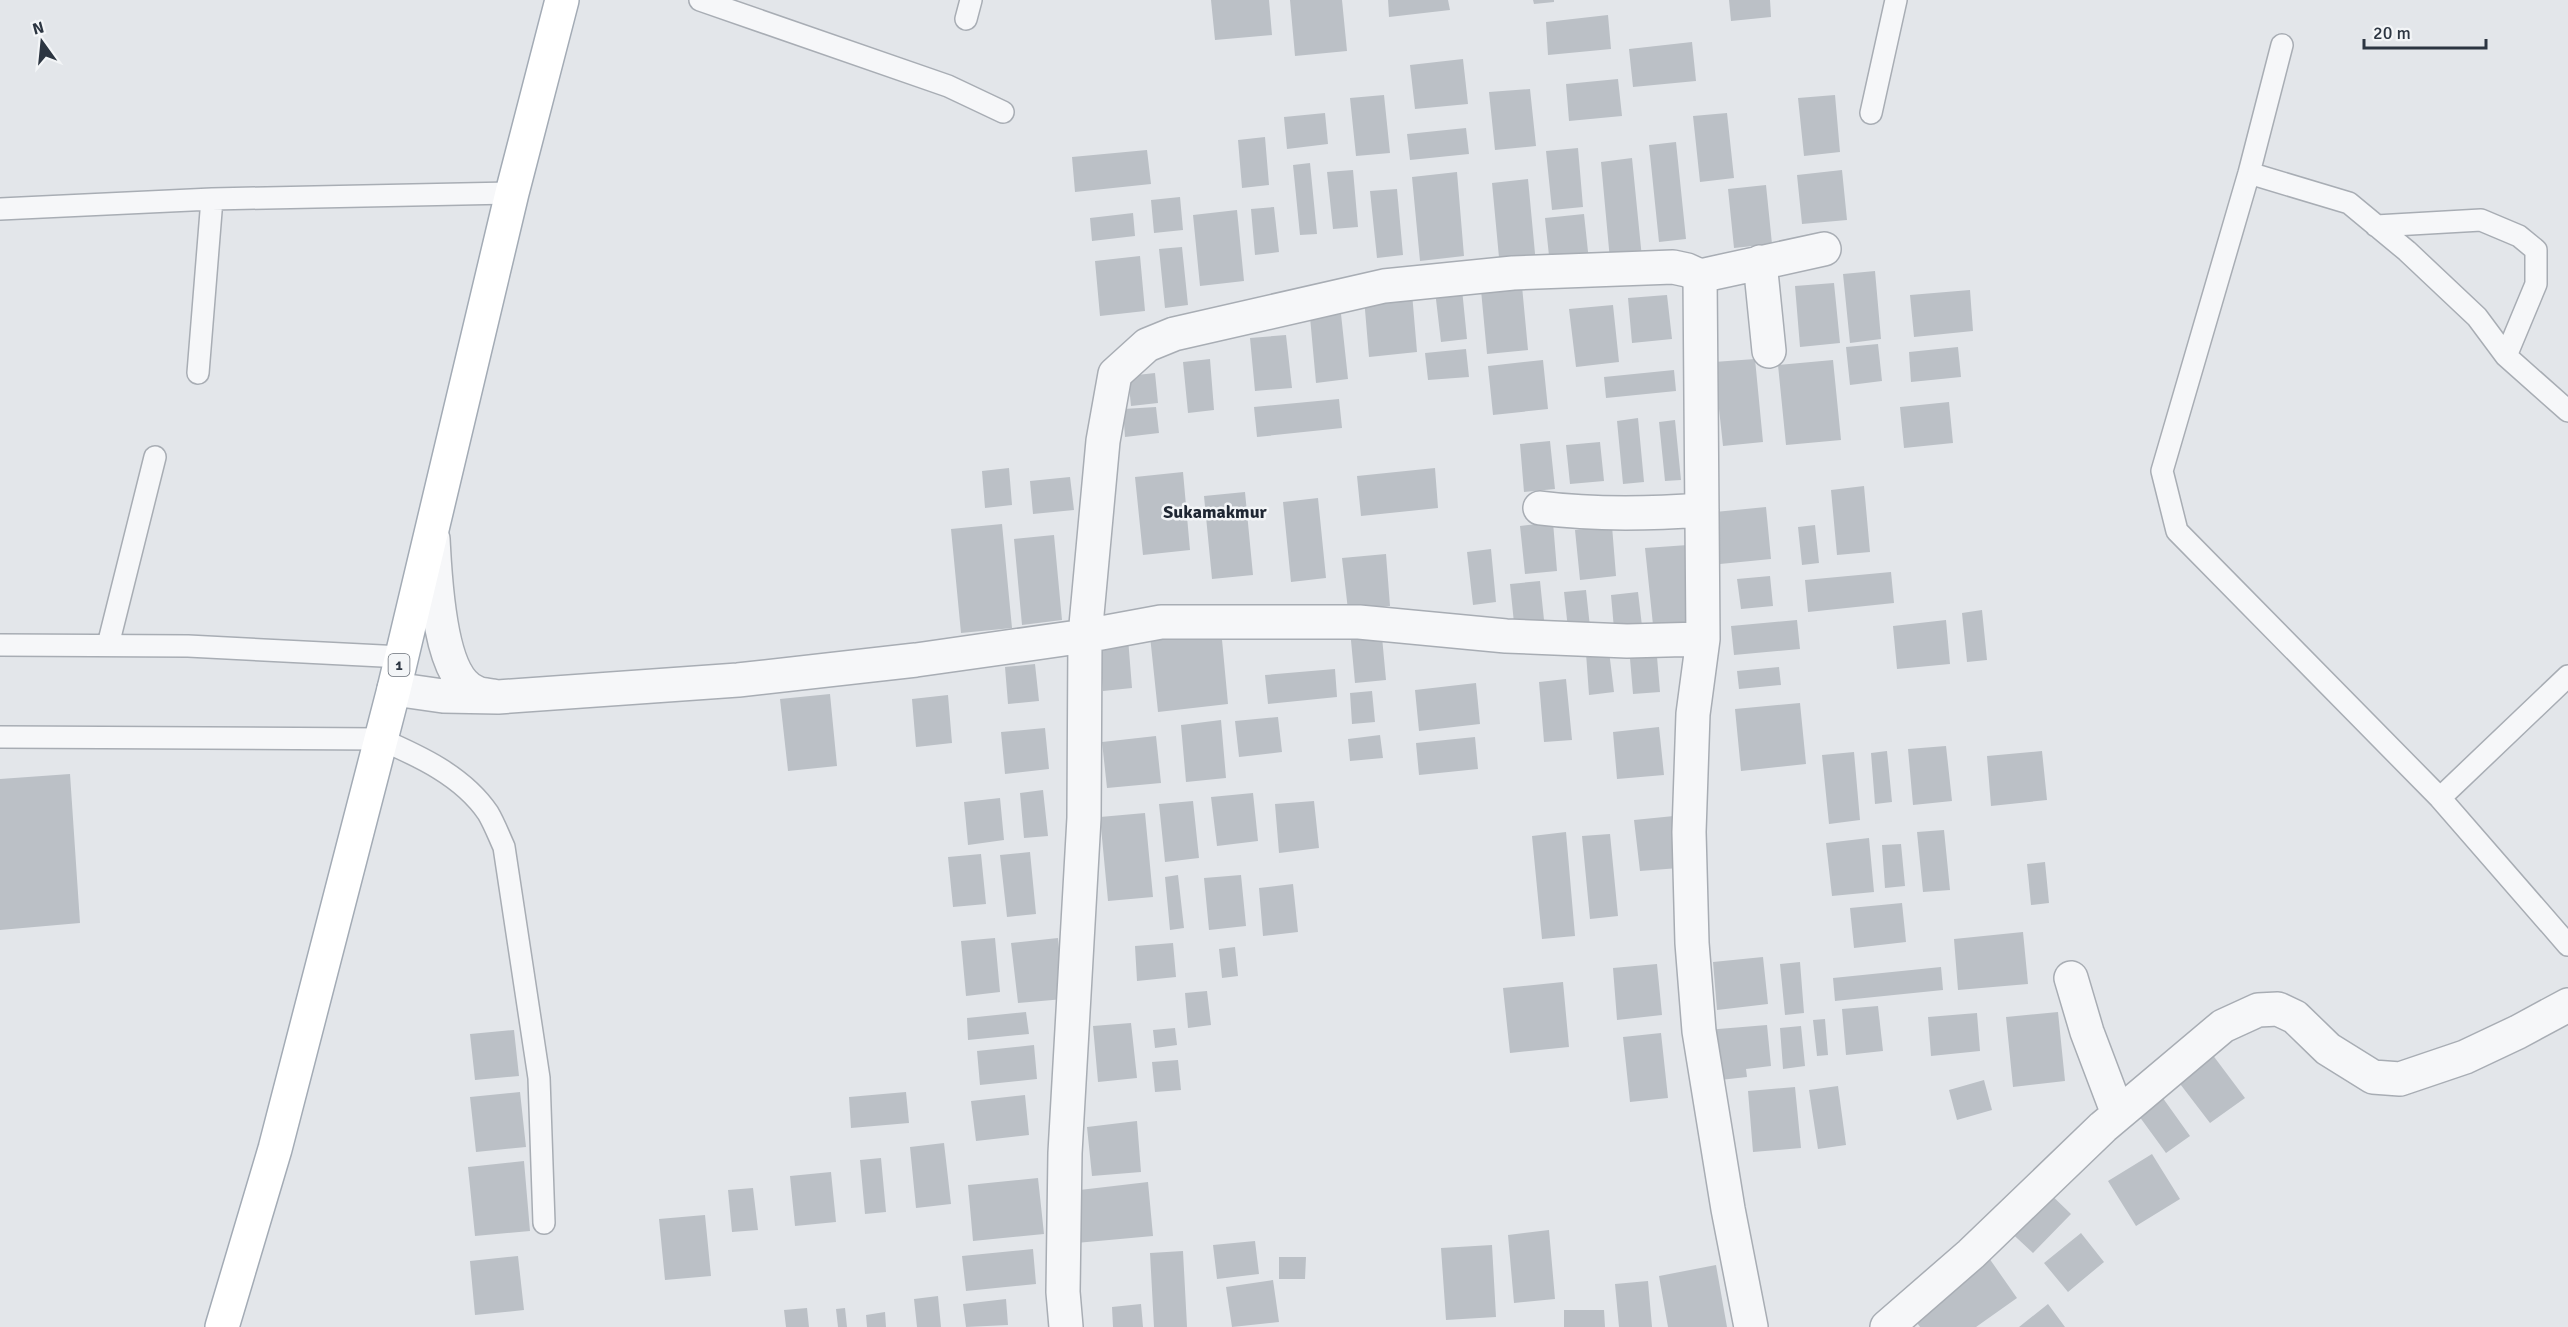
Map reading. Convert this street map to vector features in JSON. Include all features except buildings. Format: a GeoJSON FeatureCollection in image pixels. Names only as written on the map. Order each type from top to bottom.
{"type":"FeatureCollection","features":[{"type":"Feature","properties":{"kind":"main road","name":"1"},"geometry":{"type":"LineString","coordinates":[[222,1327],[275,1149],[402,657],[512,193],[562,0]]}},
{"type":"Feature","properties":{"kind":"street"},"geometry":{"type":"LineString","coordinates":[[1066,1327],[1063,1292],[1065,1153],[1084,818],[1085,636],[1103,441],[1115,374],[1147,345],[1174,334],[1384,286],[1513,273],[1650,268],[1680,268],[1700,276],[1824,249]]}},
{"type":"Feature","properties":{"kind":"street"},"geometry":{"type":"LineString","coordinates":[[1760,262],[1768,351]]}},
{"type":"Feature","properties":{"kind":"street"},"geometry":{"type":"LineString","coordinates":[[1700,276],[1703,639],[1692,726],[1689,832],[1692,943],[1699,1031],[1728,1209],[1751,1327]]}},
{"type":"Feature","properties":{"kind":"street"},"geometry":{"type":"LineString","coordinates":[[1540,508],[1596,514],[1649,514],[1702,510]]}},
{"type":"Feature","properties":{"kind":"street"},"geometry":{"type":"LineString","coordinates":[[432,529],[442,634],[454,668],[465,685],[474,692],[498,698]]}},
{"type":"Feature","properties":{"kind":"street"},"geometry":{"type":"LineString","coordinates":[[393,689],[443,696],[498,698],[738,680],[916,660],[1085,636],[1161,622],[1359,622],[1506,636],[1627,641],[1703,639]]}},
{"type":"Feature","properties":{"kind":"street"},"geometry":{"type":"LineString","coordinates":[[2071,978],[2087,1032],[2118,1114]]}},
{"type":"Feature","properties":{"kind":"street"},"geometry":{"type":"LineString","coordinates":[[1887,1327],[1971,1254],[2118,1114],[2223,1026],[2258,1010],[2278,1009],[2295,1017],[2328,1049],[2373,1077],[2400,1079],[2465,1057],[2568,1005]]}},
{"type":"Feature","properties":{"kind":"lane"},"geometry":{"type":"LineString","coordinates":[[700,0],[948,86],[1003,112]]}},
{"type":"Feature","properties":{"kind":"lane"},"geometry":{"type":"LineString","coordinates":[[1871,113],[1896,0]]}},
{"type":"Feature","properties":{"kind":"lane"},"geometry":{"type":"LineString","coordinates":[[2283,45],[2249,173],[2162,471],[2177,531],[2440,798],[2568,945]]}},
{"type":"Feature","properties":{"kind":"lane"},"geometry":{"type":"LineString","coordinates":[[2249,173],[2349,203],[2477,316],[2506,356],[2568,411]]}},
{"type":"Feature","properties":{"kind":"lane"},"geometry":{"type":"LineString","coordinates":[[0,209],[212,199],[512,193]]}},
{"type":"Feature","properties":{"kind":"lane"},"geometry":{"type":"LineString","coordinates":[[198,373],[212,199]]}},
{"type":"Feature","properties":{"kind":"lane"},"geometry":{"type":"LineString","coordinates":[[2376,226],[2481,220],[2519,236],[2536,250],[2536,284],[2506,356]]}},
{"type":"Feature","properties":{"kind":"lane"},"geometry":{"type":"LineString","coordinates":[[108,645],[155,457]]}},
{"type":"Feature","properties":{"kind":"lane"},"geometry":{"type":"LineString","coordinates":[[0,645],[188,646],[402,657]]}},
{"type":"Feature","properties":{"kind":"lane"},"geometry":{"type":"LineString","coordinates":[[2440,798],[2568,676]]}},
{"type":"Feature","properties":{"kind":"lane"},"geometry":{"type":"LineString","coordinates":[[0,737],[380,739],[425,758],[465,789],[488,813],[504,847],[539,1078],[544,1223]]}},
{"type":"Feature","properties":{"kind":"district","name":"Sukamakmur"},"geometry":{"type":"Point","coordinates":[1215,512]}}]}
